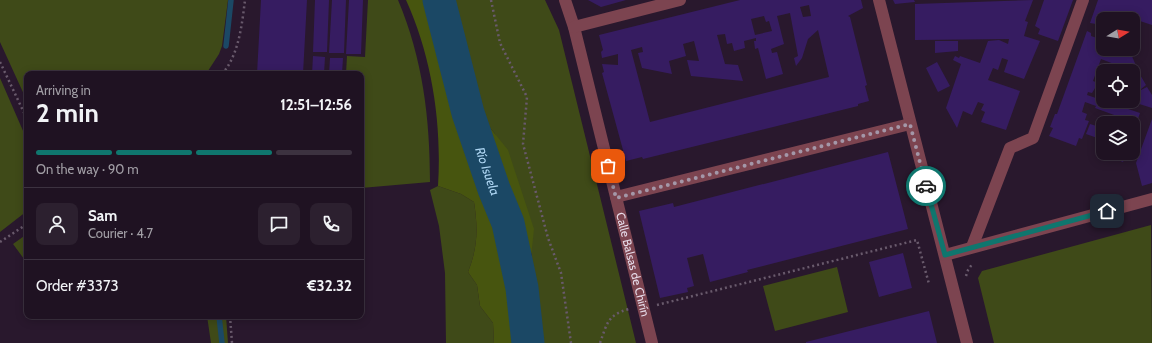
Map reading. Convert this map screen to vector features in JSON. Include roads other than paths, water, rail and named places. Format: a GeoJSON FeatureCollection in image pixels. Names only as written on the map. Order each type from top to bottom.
{"type":"FeatureCollection","features":[{"type":"Feature","properties":{"kind":"street","name":"Calle Balsas de Chirín"},"geometry":{"type":"LineString","coordinates":[[565,0],[574,27],[616,198],[637,309],[652,343]]}},
{"type":"Feature","properties":{"kind":"street"},"geometry":{"type":"LineString","coordinates":[[574,27],[666,2],[680,0]]}},
{"type":"Feature","properties":{"kind":"street"},"geometry":{"type":"LineString","coordinates":[[879,0],[967,343]]}},
{"type":"Feature","properties":{"kind":"street"},"geometry":{"type":"LineString","coordinates":[[972,248],[1010,148],[1033,138],[1083,0]]}},
{"type":"Feature","properties":{"kind":"street"},"geometry":{"type":"LineString","coordinates":[[616,198],[910,124]]}},
{"type":"Feature","properties":{"kind":"street"},"geometry":{"type":"LineString","coordinates":[[945,255],[1152,199]]}},
{"type":"Feature","properties":{"kind":"waterway"},"geometry":{"type":"LineString","coordinates":[[226,46],[231,0]]}},
{"type":"Feature","properties":{"kind":"waterway","name":"Río Isuela"},"geometry":{"type":"LineString","coordinates":[[439,0],[468,113],[494,189],[508,223],[522,288],[528,343]]}},
{"type":"Feature","properties":{"kind":"waterway"},"geometry":{"type":"LineString","coordinates":[[219,319],[222,343]]}}]}
